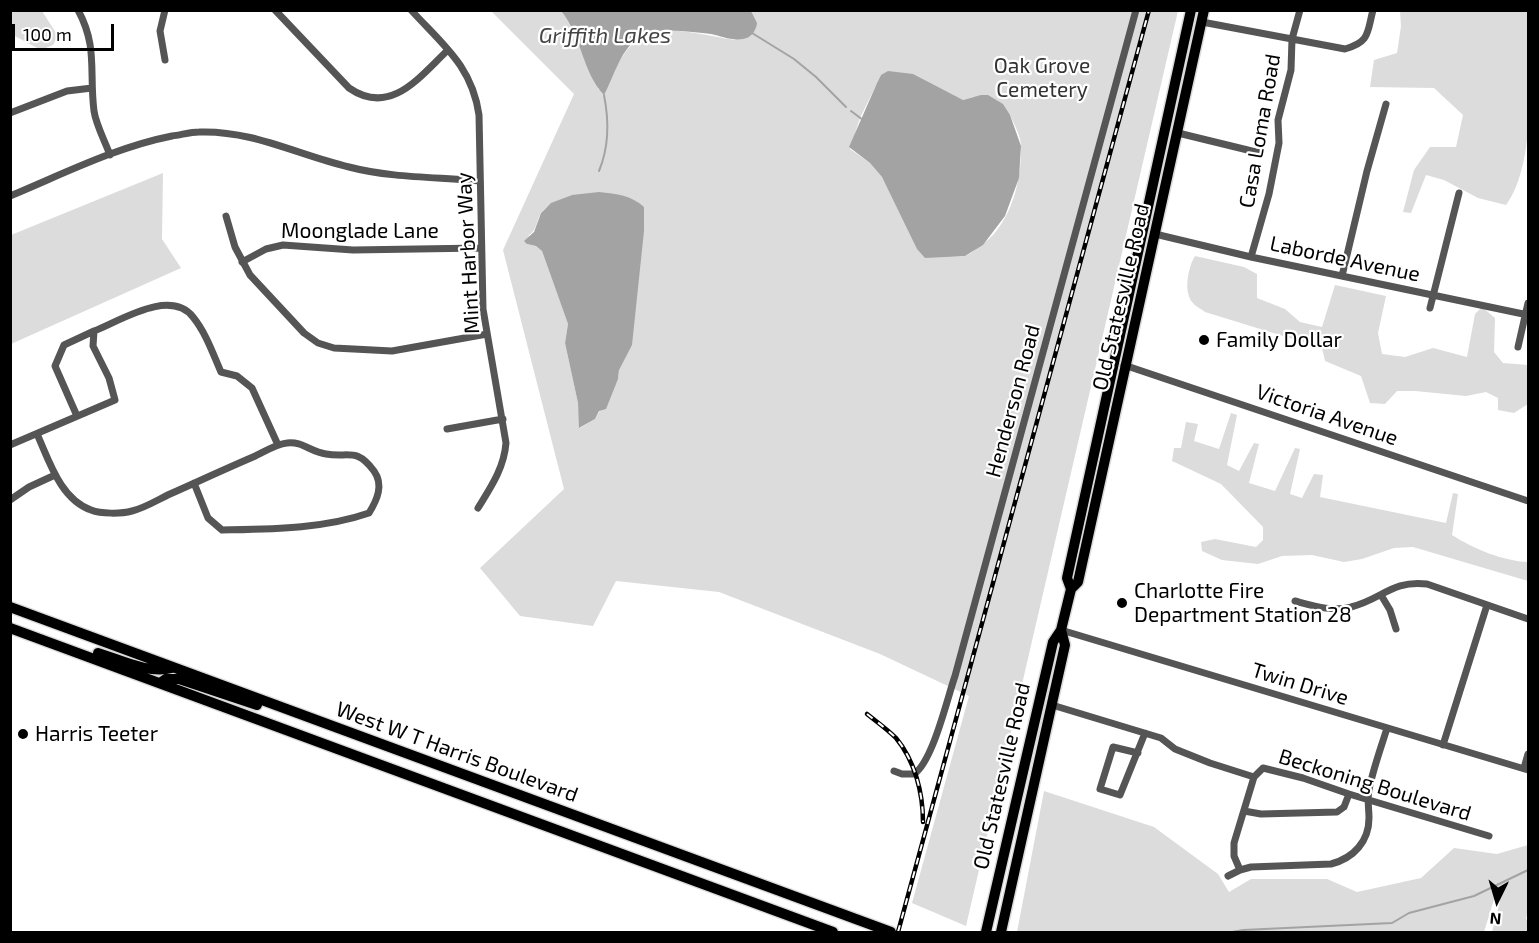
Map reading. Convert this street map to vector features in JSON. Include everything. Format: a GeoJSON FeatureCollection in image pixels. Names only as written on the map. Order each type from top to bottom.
{"type":"FeatureCollection","features":[{"type":"Feature","properties":{"kind":"main road","name":"Old Statesville Road"},"geometry":{"type":"LineString","coordinates":[[986,933],[1053,642],[1061,630],[1071,588],[1078,582],[1191,10]]}},
{"type":"Feature","properties":{"kind":"main road","name":"Old Statesville Road"},"geometry":{"type":"LineString","coordinates":[[1120,364],[1155,234],[1204,10]]}},
{"type":"Feature","properties":{"kind":"main road","name":"West W T Harris Boulevard"},"geometry":{"type":"LineString","coordinates":[[10,607],[891,933]]}},
{"type":"Feature","properties":{"kind":"main road","name":"West W T Harris Boulevard"},"geometry":{"type":"LineString","coordinates":[[10,628],[833,933]]}},
{"type":"Feature","properties":{"kind":"main road","name":"Old Statesville Road"},"geometry":{"type":"LineString","coordinates":[[1001,933],[1065,645],[1061,630]]}},
{"type":"Feature","properties":{"kind":"main road"},"geometry":{"type":"LineString","coordinates":[[39,638],[88,650],[148,669],[159,670],[174,667]]}},
{"type":"Feature","properties":{"kind":"main road"},"geometry":{"type":"LineString","coordinates":[[160,683],[165,679],[179,679],[268,709],[307,716]]}},
{"type":"Feature","properties":{"kind":"street"},"geometry":{"type":"LineString","coordinates":[[78,10],[87,28],[92,49],[95,114],[110,155]]}},
{"type":"Feature","properties":{"kind":"street"},"geometry":{"type":"LineString","coordinates":[[165,10],[160,31],[165,60]]}},
{"type":"Feature","properties":{"kind":"street"},"geometry":{"type":"LineString","coordinates":[[275,10],[349,88],[371,98],[383,98],[400,92],[448,50]]}},
{"type":"Feature","properties":{"kind":"street","name":"Mint Harbor Way"},"geometry":{"type":"LineString","coordinates":[[411,10],[466,73],[476,96],[480,124],[482,296],[506,443],[499,472],[478,508]]}},
{"type":"Feature","properties":{"kind":"street","name":"Henderson Road"},"geometry":{"type":"LineString","coordinates":[[894,771],[914,774],[923,766],[951,686],[1136,10]]}},
{"type":"Feature","properties":{"kind":"street","name":"Casa Loma Road"},"geometry":{"type":"LineString","coordinates":[[1251,256],[1269,194],[1278,150],[1278,120],[1291,70],[1292,39],[1300,10]]}},
{"type":"Feature","properties":{"kind":"street"},"geometry":{"type":"LineString","coordinates":[[1202,22],[1346,50],[1365,40],[1373,10]]}},
{"type":"Feature","properties":{"kind":"street"},"geometry":{"type":"LineString","coordinates":[[10,113],[67,91],[92,88]]}},
{"type":"Feature","properties":{"kind":"street"},"geometry":{"type":"LineString","coordinates":[[1342,276],[1367,171],[1386,104]]}},
{"type":"Feature","properties":{"kind":"street"},"geometry":{"type":"LineString","coordinates":[[10,196],[153,140],[198,132],[240,135],[273,142],[351,168],[480,181]]}},
{"type":"Feature","properties":{"kind":"street"},"geometry":{"type":"LineString","coordinates":[[1178,133],[1260,153]]}},
{"type":"Feature","properties":{"kind":"street"},"geometry":{"type":"LineString","coordinates":[[1430,308],[1459,193]]}},
{"type":"Feature","properties":{"kind":"street"},"geometry":{"type":"LineString","coordinates":[[226,216],[232,240],[242,262],[260,287],[304,333],[323,345],[392,351],[487,334]]}},
{"type":"Feature","properties":{"kind":"street","name":"Laborde Avenue"},"geometry":{"type":"LineString","coordinates":[[1155,234],[1527,314]]}},
{"type":"Feature","properties":{"kind":"street","name":"Moonglade Lane"},"geometry":{"type":"LineString","coordinates":[[242,262],[266,249],[283,245],[353,250],[481,248]]}},
{"type":"Feature","properties":{"kind":"street"},"geometry":{"type":"LineString","coordinates":[[1518,347],[1528,303]]}},
{"type":"Feature","properties":{"kind":"street"},"geometry":{"type":"LineString","coordinates":[[77,416],[55,366],[64,345],[153,307],[163,304],[178,306],[192,316],[208,341],[221,372],[237,376],[252,388],[278,445]]}},
{"type":"Feature","properties":{"kind":"street"},"geometry":{"type":"LineString","coordinates":[[10,445],[115,400],[109,378],[93,346],[94,331]]}},
{"type":"Feature","properties":{"kind":"street","name":"Victoria Avenue"},"geometry":{"type":"LineString","coordinates":[[1120,364],[1528,501]]}},
{"type":"Feature","properties":{"kind":"street"},"geometry":{"type":"LineString","coordinates":[[447,429],[503,419]]}},
{"type":"Feature","properties":{"kind":"street"},"geometry":{"type":"LineString","coordinates":[[38,434],[55,475],[69,495],[91,510],[114,513],[131,512],[194,483],[278,445],[297,442],[325,454],[349,453],[366,460],[377,475],[379,496],[369,513],[346,521],[298,527],[222,530],[208,518],[194,483]]}},
{"type":"Feature","properties":{"kind":"street"},"geometry":{"type":"LineString","coordinates":[[10,500],[55,475]]}},
{"type":"Feature","properties":{"kind":"street"},"geometry":{"type":"LineString","coordinates":[[1296,601],[1311,606],[1340,609],[1353,607],[1392,588],[1413,582],[1427,584],[1528,619]]}},
{"type":"Feature","properties":{"kind":"street"},"geometry":{"type":"LineString","coordinates":[[1381,595],[1390,610],[1396,630]]}},
{"type":"Feature","properties":{"kind":"street"},"geometry":{"type":"LineString","coordinates":[[1443,745],[1488,605]]}},
{"type":"Feature","properties":{"kind":"street","name":"Twin Drive"},"geometry":{"type":"LineString","coordinates":[[1061,630],[1526,769]]}},
{"type":"Feature","properties":{"kind":"street","name":"Beckoning Boulevard"},"geometry":{"type":"LineString","coordinates":[[1052,705],[1161,738],[1175,749],[1254,777],[1263,768],[1268,769],[1489,836]]}},
{"type":"Feature","properties":{"kind":"street"},"geometry":{"type":"LineString","coordinates":[[1228,876],[1251,867],[1331,864],[1347,858],[1359,848],[1367,833],[1369,789],[1388,728]]}},
{"type":"Feature","properties":{"kind":"street"},"geometry":{"type":"LineString","coordinates":[[1138,753],[1113,747],[1100,789],[1120,795],[1138,753],[1145,733]]}},
{"type":"Feature","properties":{"kind":"street"},"geometry":{"type":"LineString","coordinates":[[1526,769],[1528,754]]}},
{"type":"Feature","properties":{"kind":"street"},"geometry":{"type":"LineString","coordinates":[[1240,870],[1234,856],[1234,843],[1254,777]]}},
{"type":"Feature","properties":{"kind":"street"},"geometry":{"type":"LineString","coordinates":[[1244,811],[1261,814],[1337,812],[1344,807],[1349,794]]}},
{"type":"Feature","properties":{"kind":"green space"},"geometry":{"type":"Polygon","coordinates":[[[10,11],[42,11],[58,36],[53,45],[41,50],[11,34],[10,11]]]}},
{"type":"Feature","properties":{"kind":"green space","name":"Oak Grove Cemetery"},"geometry":{"type":"Polygon","coordinates":[[[491,11],[561,11],[573,27],[599,90],[609,85],[619,62],[631,46],[644,36],[658,31],[675,31],[735,40],[751,11],[1178,11],[966,926],[912,903],[969,696],[880,654],[719,592],[616,581],[593,626],[520,616],[480,568],[564,489],[503,250],[574,94],[491,11]],[[881,75],[860,118],[850,149],[870,163],[882,177],[896,203],[950,256],[969,254],[998,230],[1012,204],[1019,174],[1021,142],[1010,115],[973,97],[963,100],[881,75]],[[572,195],[555,202],[544,210],[539,216],[534,231],[529,235],[527,244],[536,246],[542,251],[568,324],[565,343],[578,403],[580,428],[595,419],[618,379],[619,370],[572,195]]]}},
{"type":"Feature","properties":{"kind":"green space"},"geometry":{"type":"Polygon","coordinates":[[[1400,11],[1528,11],[1530,84],[1527,139],[1516,187],[1506,205],[1478,198],[1444,180],[1426,175],[1411,213],[1403,212],[1414,170],[1430,147],[1456,147],[1463,115],[1434,88],[1370,87],[1374,60],[1397,53],[1401,26],[1400,11]]]}},
{"type":"Feature","properties":{"kind":"green space"},"geometry":{"type":"Polygon","coordinates":[[[163,173],[162,239],[181,268],[11,344],[11,235],[163,173]]]}},
{"type":"Feature","properties":{"kind":"green space"},"geometry":{"type":"Polygon","coordinates":[[[1195,256],[1244,267],[1257,274],[1257,298],[1285,309],[1300,322],[1322,327],[1335,285],[1386,296],[1378,333],[1382,354],[1405,357],[1433,348],[1467,357],[1475,314],[1482,307],[1495,318],[1494,352],[1503,363],[1528,365],[1528,404],[1514,413],[1498,410],[1498,398],[1486,392],[1466,396],[1415,391],[1397,391],[1385,404],[1370,403],[1361,376],[1325,361],[1322,348],[1205,312],[1196,306],[1190,299],[1187,287],[1190,267],[1195,256]]]}},
{"type":"Feature","properties":{"kind":"green space"},"geometry":{"type":"Polygon","coordinates":[[[1231,413],[1237,415],[1227,465],[1239,471],[1254,443],[1259,444],[1249,483],[1275,491],[1295,448],[1300,449],[1290,494],[1302,498],[1314,474],[1323,475],[1320,497],[1446,523],[1453,493],[1458,494],[1452,535],[1489,553],[1528,562],[1528,581],[1413,547],[1394,548],[1362,559],[1344,562],[1312,555],[1282,556],[1258,564],[1222,560],[1202,551],[1201,542],[1215,539],[1256,547],[1263,540],[1263,527],[1221,484],[1172,461],[1174,448],[1181,448],[1186,422],[1198,424],[1194,441],[1219,449],[1231,413]]]}},
{"type":"Feature","properties":{"kind":"green space"},"geometry":{"type":"Polygon","coordinates":[[[1044,791],[1154,827],[1218,874],[1229,892],[1251,879],[1327,879],[1357,892],[1421,878],[1454,848],[1497,854],[1528,845],[1526,919],[1528,920],[1528,932],[1492,932],[1500,901],[1495,896],[1484,932],[1017,932],[1044,791]]]}},
{"type":"Feature","properties":{"kind":"water","name":"Griffith Lakes"},"geometry":{"type":"Polygon","coordinates":[[[561,11],[751,11],[757,23],[753,34],[743,39],[675,31],[648,33],[641,36],[623,55],[604,95],[591,76],[573,31],[561,11]]]}},
{"type":"Feature","properties":{"kind":"water"},"geometry":{"type":"Polygon","coordinates":[[[888,71],[913,74],[963,100],[988,95],[1003,104],[1010,115],[1021,146],[1019,178],[1005,216],[983,245],[965,256],[925,258],[917,249],[882,177],[870,163],[849,147],[881,75],[888,71]]]}},
{"type":"Feature","properties":{"kind":"water"},"geometry":{"type":"Polygon","coordinates":[[[599,192],[618,194],[644,207],[644,231],[632,345],[619,370],[618,379],[606,409],[599,411],[595,419],[579,428],[578,403],[565,343],[568,324],[542,251],[524,241],[534,232],[541,213],[551,203],[572,195],[599,192]]]}},
{"type":"Feature","properties":{"kind":"waterway"},"geometry":{"type":"LineString","coordinates":[[752,33],[794,59],[846,107]]}},
{"type":"Feature","properties":{"kind":"waterway"},"geometry":{"type":"LineString","coordinates":[[599,171],[605,153],[607,133],[604,95]]}},
{"type":"Feature","properties":{"kind":"waterway"},"geometry":{"type":"LineString","coordinates":[[851,111],[863,120]]}},
{"type":"Feature","properties":{"kind":"waterway"},"geometry":{"type":"LineString","coordinates":[[1232,932],[1392,923],[1409,913],[1474,896],[1528,870]]}},
{"type":"Feature","properties":{"kind":"railway"},"geometry":{"type":"LineString","coordinates":[[898,932],[1149,10]]}},
{"type":"Feature","properties":{"kind":"railway"},"geometry":{"type":"LineString","coordinates":[[867,714],[896,738],[903,747],[917,778],[923,822]]}},
{"type":"Feature","properties":{"kind":"place","name":"Family Dollar"},"geometry":{"type":"Point","coordinates":[1204,340]}},
{"type":"Feature","properties":{"kind":"place","name":"Charlotte Fire Department Station 28"},"geometry":{"type":"Point","coordinates":[1122,603]}},
{"type":"Feature","properties":{"kind":"place","name":"Harris Teeter"},"geometry":{"type":"Point","coordinates":[23,734]}}]}
